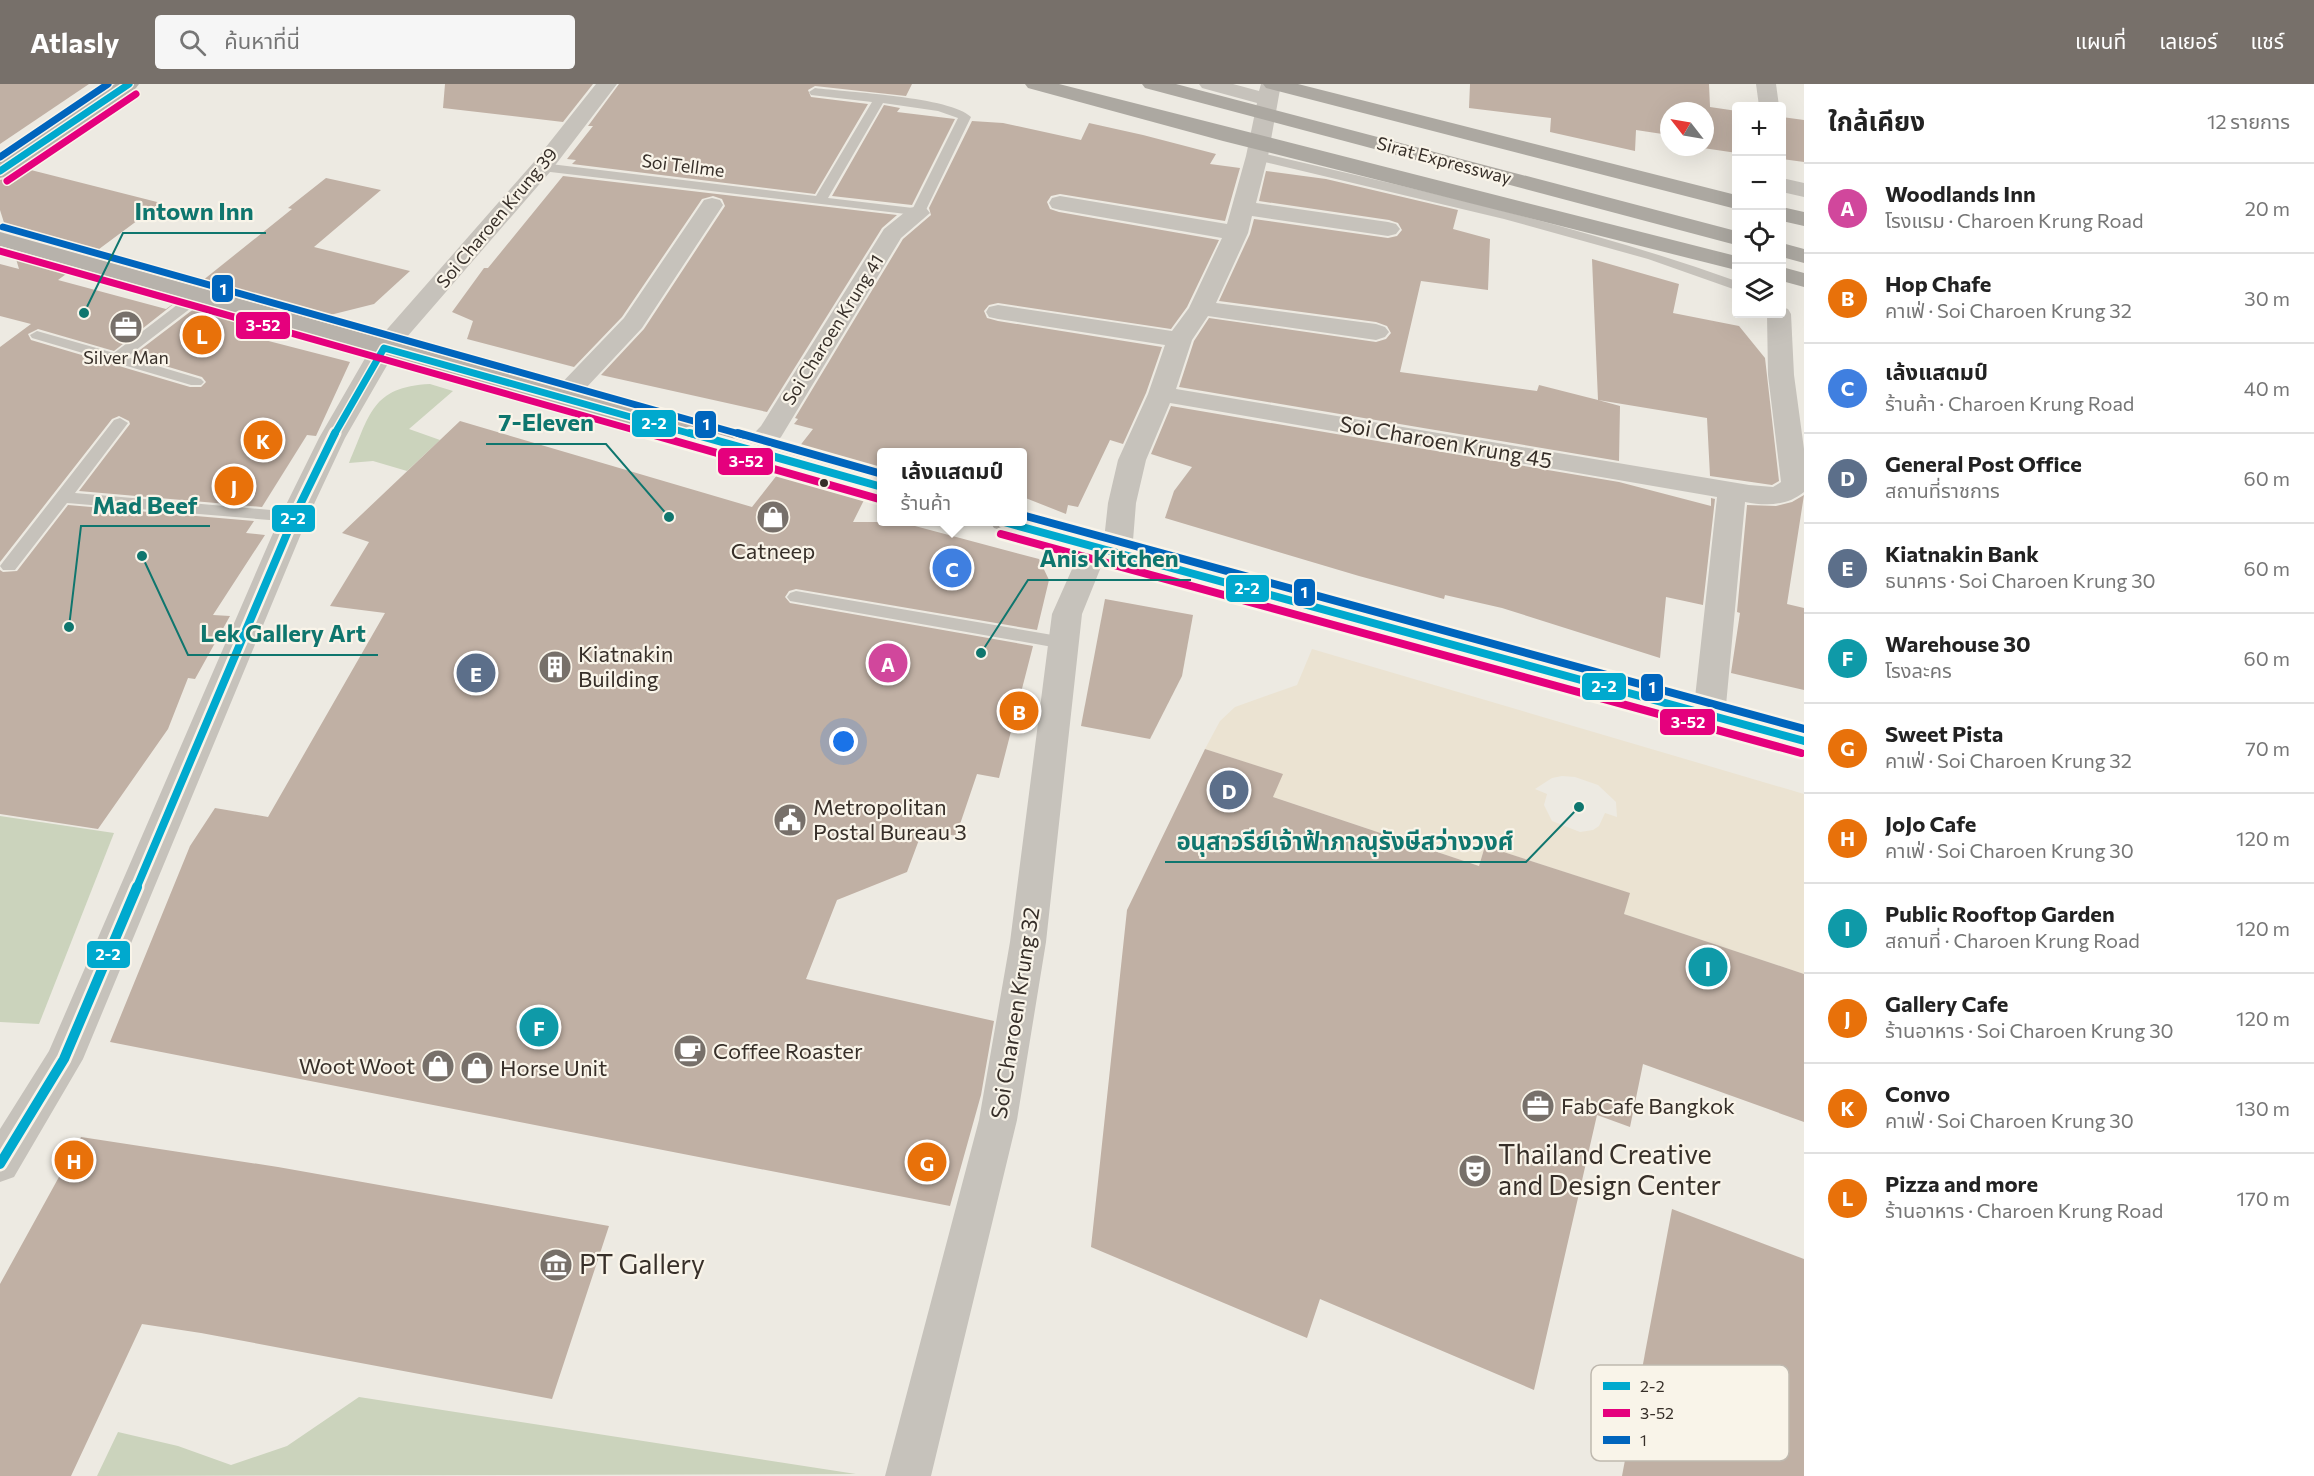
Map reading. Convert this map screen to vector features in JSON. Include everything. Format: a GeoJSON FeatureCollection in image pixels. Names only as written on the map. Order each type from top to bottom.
{"type":"FeatureCollection","features":[{"type":"Feature","properties":{"kind":"highway"},"geometry":{"type":"LineString","coordinates":[[1035,84],[1732,262]]}},
{"type":"Feature","properties":{"kind":"highway","name":"Sirat Expressway"},"geometry":{"type":"LineString","coordinates":[[1152,84],[1732,237]]}},
{"type":"Feature","properties":{"kind":"highway","name":"Sirat Expressway"},"geometry":{"type":"LineString","coordinates":[[1270,89],[1732,201]]}},
{"type":"Feature","properties":{"kind":"highway"},"geometry":{"type":"LineString","coordinates":[[1786,215],[1804,219]]}},
{"type":"Feature","properties":{"kind":"highway"},"geometry":{"type":"LineString","coordinates":[[1786,251],[1804,256]]}},
{"type":"Feature","properties":{"kind":"highway"},"geometry":{"type":"LineString","coordinates":[[1786,275],[1804,280]]}},
{"type":"Feature","properties":{"kind":"main road"},"geometry":{"type":"LineString","coordinates":[[0,171],[129,84]]}},
{"type":"Feature","properties":{"kind":"main road"},"geometry":{"type":"LineString","coordinates":[[0,239],[877,486]]}},
{"type":"Feature","properties":{"kind":"main road"},"geometry":{"type":"LineString","coordinates":[[1019,526],[1804,741]]}},
{"type":"Feature","properties":{"kind":"street","name":"Soi Charoen Krung 39"},"geometry":{"type":"LineString","coordinates":[[0,1164],[64,1059],[294,517],[332,438],[384,348],[542,167],[607,84]]}},
{"type":"Feature","properties":{"kind":"street"},"geometry":{"type":"LineString","coordinates":[[1209,84],[1270,89]]}},
{"type":"Feature","properties":{"kind":"street"},"geometry":{"type":"LineString","coordinates":[[1766,84],[1768,102]]}},
{"type":"Feature","properties":{"kind":"street","name":"Soi Charoen Krung 32"},"geometry":{"type":"LineString","coordinates":[[908,1476],[998,1120],[1028,942],[1067,614],[1106,550],[1122,503],[1131,460],[1161,394],[1179,340],[1201,308],[1236,232],[1257,156],[1270,89]]}},
{"type":"Feature","properties":{"kind":"street"},"geometry":{"type":"LineString","coordinates":[[1786,186],[1804,190]]}},
{"type":"Feature","properties":{"kind":"street"},"geometry":{"type":"LineString","coordinates":[[1060,203],[1236,232]]}},
{"type":"Feature","properties":{"kind":"street"},"geometry":{"type":"LineString","coordinates":[[562,398],[633,324],[712,205]]}},
{"type":"Feature","properties":{"kind":"street"},"geometry":{"type":"LineString","coordinates":[[1243,208],[1388,229]]}},
{"type":"Feature","properties":{"kind":"street","name":"Soi Charoen Krung 41"},"geometry":{"type":"LineString","coordinates":[[751,451],[771,431],[892,234],[918,213]]}},
{"type":"Feature","properties":{"kind":"street"},"geometry":{"type":"LineString","coordinates":[[1201,308],[1376,332]]}},
{"type":"Feature","properties":{"kind":"street"},"geometry":{"type":"LineString","coordinates":[[998,312],[1179,340]]}},
{"type":"Feature","properties":{"kind":"street","name":"Soi Charoen Krung 45"},"geometry":{"type":"LineString","coordinates":[[1161,394],[1732,491],[1775,496],[1787,494],[1795,485],[1781,375],[1779,318]]}},
{"type":"Feature","properties":{"kind":"street"},"geometry":{"type":"LineString","coordinates":[[1710,716],[1732,491]]}},
{"type":"Feature","properties":{"kind":"lane","name":"Soi Charoen Krung 41"},"geometry":{"type":"LineString","coordinates":[[814,92],[950,110],[965,117],[918,213]]}},
{"type":"Feature","properties":{"kind":"lane"},"geometry":{"type":"LineString","coordinates":[[879,100],[820,201],[918,213]]}},
{"type":"Feature","properties":{"kind":"lane"},"geometry":{"type":"LineString","coordinates":[[1257,156],[1508,216],[1653,256],[1732,284]]}},
{"type":"Feature","properties":{"kind":"lane","name":"Soi Tellme"},"geometry":{"type":"LineString","coordinates":[[542,167],[820,201]]}},
{"type":"Feature","properties":{"kind":"lane"},"geometry":{"type":"LineString","coordinates":[[115,359],[199,295]]}},
{"type":"Feature","properties":{"kind":"lane"},"geometry":{"type":"LineString","coordinates":[[37,335],[196,382]]}},
{"type":"Feature","properties":{"kind":"lane"},"geometry":{"type":"LineString","coordinates":[[9,566],[120,423]]}},
{"type":"Feature","properties":{"kind":"lane"},"geometry":{"type":"LineString","coordinates":[[63,497],[294,517]]}},
{"type":"Feature","properties":{"kind":"lane"},"geometry":{"type":"LineString","coordinates":[[796,597],[1064,643]]}},
{"type":"Feature","properties":{"kind":"green space"},"geometry":{"type":"Polygon","coordinates":[[[430,384],[453,391],[409,429],[440,440],[407,471],[373,461],[349,463],[368,418],[384,398],[410,386],[430,384]]]}},
{"type":"Feature","properties":{"kind":"green space"},"geometry":{"type":"Polygon","coordinates":[[[0,816],[114,833],[39,1024],[0,1022],[0,816]]]}},
{"type":"Feature","properties":{"kind":"green space"},"geometry":{"type":"Polygon","coordinates":[[[359,1397],[856,1474],[97,1476],[118,1432],[178,1446],[231,1465],[287,1446],[359,1397]]]}},
{"type":"Feature","properties":{"kind":"shaded area"},"geometry":{"type":"Polygon","coordinates":[[[1312,649],[1804,794],[1804,974],[1624,914],[1629,893],[1485,846],[1479,866],[1273,797],[1282,774],[1205,749],[1220,721],[1235,707],[1297,685],[1312,649]],[[1575,777],[1552,778],[1535,789],[1547,794],[1544,805],[1552,821],[1580,832],[1593,830],[1599,826],[1605,813],[1617,817],[1616,802],[1598,785],[1575,777]]]}},
{"type":"Feature","properties":{"kind":"building"},"geometry":{"type":"Polygon","coordinates":[[[0,84],[89,84],[0,144],[0,84]]]}},
{"type":"Feature","properties":{"kind":"building"},"geometry":{"type":"Polygon","coordinates":[[[445,84],[593,84],[563,122],[443,108],[445,84]]]}},
{"type":"Feature","properties":{"kind":"building"},"geometry":{"type":"Polygon","coordinates":[[[619,84],[912,84],[906,96],[815,86],[808,90],[811,97],[868,104],[815,194],[572,164],[576,160],[567,159],[593,126],[588,126],[619,84]]]}},
{"type":"Feature","properties":{"kind":"building"},"geometry":{"type":"Polygon","coordinates":[[[1470,84],[1709,84],[1710,102],[1660,102],[1660,134],[1636,130],[1635,151],[1550,132],[1551,118],[1469,108],[1470,84]]]}},
{"type":"Feature","properties":{"kind":"building"},"geometry":{"type":"Polygon","coordinates":[[[884,105],[900,108],[897,112],[955,119],[912,205],[832,196],[884,105]]]}},
{"type":"Feature","properties":{"kind":"building"},"geometry":{"type":"Polygon","coordinates":[[[1714,108],[1732,110],[1732,152],[1714,150],[1714,108]]]}},
{"type":"Feature","properties":{"kind":"building"},"geometry":{"type":"Polygon","coordinates":[[[1786,118],[1804,120],[1804,162],[1786,160],[1786,118]]]}},
{"type":"Feature","properties":{"kind":"building"},"geometry":{"type":"Polygon","coordinates":[[[972,121],[1003,123],[1081,140],[1089,123],[1216,154],[1210,164],[1240,168],[1225,221],[1060,194],[1051,196],[1047,202],[1050,209],[1059,212],[1219,240],[1187,307],[1171,329],[998,303],[989,305],[984,311],[987,318],[998,321],[1162,347],[1146,393],[1123,444],[1110,440],[1078,507],[1068,505],[1066,514],[1027,499],[1027,448],[877,448],[877,474],[795,452],[813,429],[794,424],[798,419],[795,418],[903,239],[931,215],[929,208],[972,121]]]}},
{"type":"Feature","properties":{"kind":"building"},"geometry":{"type":"Polygon","coordinates":[[[23,168],[161,203],[91,255],[7,232],[0,210],[0,180],[9,178],[23,168]]]}},
{"type":"Feature","properties":{"kind":"building"},"geometry":{"type":"Polygon","coordinates":[[[1266,171],[1326,179],[1458,210],[1453,229],[1490,239],[1488,290],[1421,281],[1400,372],[1537,391],[1539,385],[1620,406],[1619,461],[1179,387],[1194,341],[1209,318],[1376,342],[1386,339],[1391,333],[1387,326],[1376,322],[1219,301],[1250,234],[1254,219],[1388,238],[1397,236],[1402,230],[1398,223],[1389,220],[1259,201],[1266,171]]]}},
{"type":"Feature","properties":{"kind":"building"},"geometry":{"type":"Polygon","coordinates":[[[563,176],[897,215],[882,228],[767,412],[601,375],[644,329],[725,206],[722,199],[713,196],[702,199],[622,317],[574,367],[467,339],[473,321],[452,312],[484,268],[488,268],[563,176]]]}},
{"type":"Feature","properties":{"kind":"building"},"geometry":{"type":"Polygon","coordinates":[[[326,178],[381,190],[314,247],[410,271],[374,304],[318,318],[197,285],[292,209],[288,208],[326,178]]]}},
{"type":"Feature","properties":{"kind":"building"},"geometry":{"type":"Polygon","coordinates":[[[14,252],[73,269],[58,280],[166,309],[180,299],[114,351],[38,329],[28,334],[31,340],[190,387],[201,387],[206,382],[202,377],[132,356],[199,305],[281,328],[249,336],[350,362],[316,436],[307,435],[262,507],[79,491],[130,424],[129,421],[119,416],[112,419],[0,562],[0,347],[31,324],[0,316],[0,264],[19,269],[14,252]]]}},
{"type":"Feature","properties":{"kind":"building"},"geometry":{"type":"Polygon","coordinates":[[[1592,259],[1679,284],[1673,313],[1739,326],[1765,358],[1779,481],[1772,485],[1710,476],[1707,418],[1598,400],[1592,259]]]}},
{"type":"Feature","properties":{"kind":"building"},"geometry":{"type":"Polygon","coordinates":[[[1171,406],[1619,482],[1711,506],[1711,498],[1715,499],[1703,605],[1666,597],[1660,658],[1502,608],[1445,595],[1444,599],[1165,518],[1174,491],[1192,467],[1151,454],[1171,406]]]}},
{"type":"Feature","properties":{"kind":"building"},"geometry":{"type":"Polygon","coordinates":[[[460,421],[752,507],[781,470],[867,494],[853,522],[877,522],[877,526],[915,526],[1039,559],[1049,580],[1037,630],[796,589],[789,591],[785,597],[790,603],[1033,646],[999,778],[977,774],[956,836],[923,829],[907,872],[837,900],[806,979],[994,1021],[981,1095],[950,1206],[110,1042],[190,846],[215,808],[268,817],[385,613],[330,606],[369,542],[342,533],[460,421]]]}},
{"type":"Feature","properties":{"kind":"building"},"geometry":{"type":"Polygon","coordinates":[[[1804,495],[1787,604],[1804,608],[1804,690],[1731,673],[1740,613],[1737,612],[1747,505],[1776,506],[1792,502],[1804,495]]]}},
{"type":"Feature","properties":{"kind":"building"},"geometry":{"type":"Polygon","coordinates":[[[68,505],[254,521],[246,533],[265,535],[213,615],[230,616],[195,679],[188,678],[168,729],[98,829],[0,814],[0,570],[3,572],[17,571],[68,505]]]}},
{"type":"Feature","properties":{"kind":"building"},"geometry":{"type":"Polygon","coordinates":[[[1105,599],[1193,615],[1182,676],[1150,739],[1081,726],[1105,599]]]}},
{"type":"Feature","properties":{"kind":"building"},"geometry":{"type":"Polygon","coordinates":[[[1205,749],[1283,774],[1273,797],[1479,866],[1485,846],[1630,893],[1624,914],[1804,974],[1804,1122],[1643,1064],[1630,1127],[1597,1115],[1534,1390],[1320,1299],[1307,1338],[1091,1247],[1127,910],[1205,749]]]}},
{"type":"Feature","properties":{"kind":"building"},"geometry":{"type":"Polygon","coordinates":[[[81,1137],[278,1167],[609,1226],[552,1399],[142,1324],[71,1476],[0,1476],[0,1284],[81,1137]]]}},
{"type":"Feature","properties":{"kind":"building"},"geometry":{"type":"Polygon","coordinates":[[[1672,1209],[1804,1259],[1804,1476],[1622,1476],[1625,1461],[1789,1461],[1789,1365],[1643,1365],[1672,1209]]]}},
{"type":"Feature","properties":{"kind":"transit line","name":"1"},"geometry":{"type":"LineString","coordinates":[[0,157],[108,84]]}},
{"type":"Feature","properties":{"kind":"transit line","name":"2-2"},"geometry":{"type":"LineString","coordinates":[[0,171],[129,84]]}},
{"type":"Feature","properties":{"kind":"transit line","name":"3-52"},"geometry":{"type":"LineString","coordinates":[[7,181],[136,94]]}},
{"type":"Feature","properties":{"kind":"transit line","name":"1"},"geometry":{"type":"LineString","coordinates":[[3,227],[877,473]]}},
{"type":"Feature","properties":{"kind":"transit line","name":"3-52"},"geometry":{"type":"LineString","coordinates":[[0,251],[877,498]]}},
{"type":"Feature","properties":{"kind":"transit line","name":"2-2"},"geometry":{"type":"LineString","coordinates":[[0,1164],[64,1059],[294,517],[332,438],[384,348],[877,486]]}},
{"type":"Feature","properties":{"kind":"transit line","name":"1"},"geometry":{"type":"LineString","coordinates":[[1027,516],[1804,729]]}},
{"type":"Feature","properties":{"kind":"transit line","name":"2-2"},"geometry":{"type":"LineString","coordinates":[[1019,526],[1804,741]]}},
{"type":"Feature","properties":{"kind":"transit line","name":"3-52"},"geometry":{"type":"LineString","coordinates":[[1001,534],[1801,753]]}},
{"type":"Feature","properties":{"kind":"place","name":"Intown Inn"},"geometry":{"type":"Point","coordinates":[84,313]}},
{"type":"Feature","properties":{"kind":"place","name":"Silver Man"},"geometry":{"type":"Point","coordinates":[126,327]}},
{"type":"Feature","properties":{"kind":"place","name":"Pizza and more"},"geometry":{"type":"Point","coordinates":[202,335]}},
{"type":"Feature","properties":{"kind":"place","name":"Convo"},"geometry":{"type":"Point","coordinates":[263,440]}},
{"type":"Feature","properties":{"kind":"place","name":"Gallery Cafe"},"geometry":{"type":"Point","coordinates":[234,486]}},
{"type":"Feature","properties":{"kind":"place","name":"7-Eleven"},"geometry":{"type":"Point","coordinates":[669,517]}},
{"type":"Feature","properties":{"kind":"place","name":"Catneep"},"geometry":{"type":"Point","coordinates":[773,517]}},
{"type":"Feature","properties":{"kind":"place","name":"Lek Gallery Art"},"geometry":{"type":"Point","coordinates":[142,556]}},
{"type":"Feature","properties":{"kind":"place","name":"เล้งแสตมป์"},"geometry":{"type":"Point","coordinates":[952,568]}},
{"type":"Feature","properties":{"kind":"place","name":"Mad Beef"},"geometry":{"type":"Point","coordinates":[69,627]}},
{"type":"Feature","properties":{"kind":"place","name":"Anis Kitchen"},"geometry":{"type":"Point","coordinates":[981,653]}},
{"type":"Feature","properties":{"kind":"place","name":"Woodlands Inn"},"geometry":{"type":"Point","coordinates":[888,663]}},
{"type":"Feature","properties":{"kind":"place","name":"Kiatnakin Building"},"geometry":{"type":"Point","coordinates":[555,667]}},
{"type":"Feature","properties":{"kind":"place","name":"Kiatnakin Bank"},"geometry":{"type":"Point","coordinates":[476,673]}},
{"type":"Feature","properties":{"kind":"place","name":"Hop Chafe"},"geometry":{"type":"Point","coordinates":[1019,711]}},
{"type":"Feature","properties":{"kind":"place","name":"General Post Office"},"geometry":{"type":"Point","coordinates":[1229,790]}},
{"type":"Feature","properties":{"kind":"place","name":"อนุสาวรีย์เจ้าฟ้าภาณุรังษีสว่างวงศ์"},"geometry":{"type":"Point","coordinates":[1579,807]}},
{"type":"Feature","properties":{"kind":"place","name":"Metropolitan Postal Bureau 3"},"geometry":{"type":"Point","coordinates":[790,820]}},
{"type":"Feature","properties":{"kind":"place","name":"Public Rooftop Garden"},"geometry":{"type":"Point","coordinates":[1708,967]}},
{"type":"Feature","properties":{"kind":"place","name":"Warehouse 30"},"geometry":{"type":"Point","coordinates":[539,1027]}},
{"type":"Feature","properties":{"kind":"place","name":"Coffee Roaster"},"geometry":{"type":"Point","coordinates":[690,1051]}},
{"type":"Feature","properties":{"kind":"place","name":"Woot Woot"},"geometry":{"type":"Point","coordinates":[438,1066]}},
{"type":"Feature","properties":{"kind":"place","name":"Horse Unit"},"geometry":{"type":"Point","coordinates":[477,1068]}},
{"type":"Feature","properties":{"kind":"place","name":"FabCafe Bangkok"},"geometry":{"type":"Point","coordinates":[1538,1106]}},
{"type":"Feature","properties":{"kind":"place","name":"JoJo Cafe"},"geometry":{"type":"Point","coordinates":[74,1160]}},
{"type":"Feature","properties":{"kind":"place","name":"Sweet Pista"},"geometry":{"type":"Point","coordinates":[927,1162]}},
{"type":"Feature","properties":{"kind":"place","name":"Thailand Creative and Design Center"},"geometry":{"type":"Point","coordinates":[1475,1171]}},
{"type":"Feature","properties":{"kind":"place","name":"PT Gallery"},"geometry":{"type":"Point","coordinates":[556,1265]}}]}
